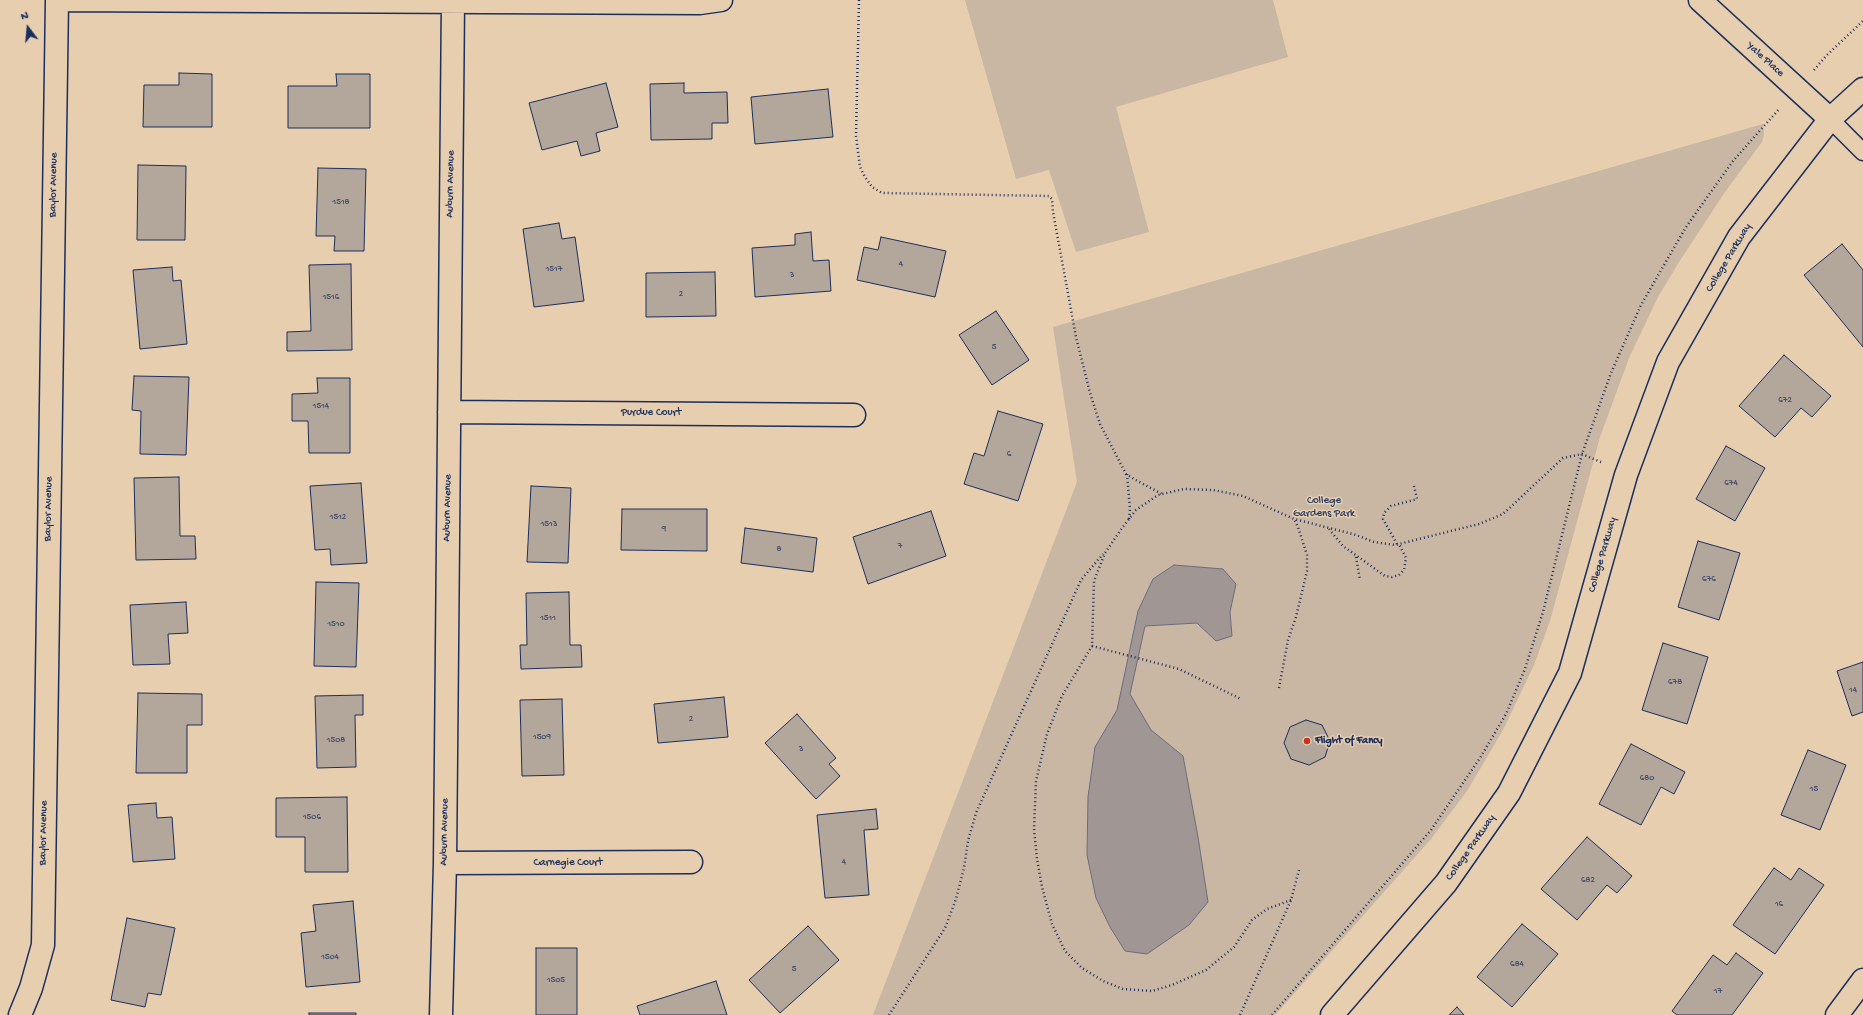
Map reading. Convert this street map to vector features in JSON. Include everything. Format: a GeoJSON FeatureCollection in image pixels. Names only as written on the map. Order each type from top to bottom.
{"type":"FeatureCollection","features":[{"type":"Feature","properties":{"kind":"street"},"geometry":{"type":"LineString","coordinates":[[57,0],[453,0],[700,3],[721,0]]}},
{"type":"Feature","properties":{"kind":"street","name":"Baylor Avenue"},"geometry":{"type":"LineString","coordinates":[[20,1015],[31,988],[43,945],[57,0]]}},
{"type":"Feature","properties":{"kind":"street","name":"Auburn Avenue"},"geometry":{"type":"LineString","coordinates":[[441,1015],[445,864],[453,0]]}},
{"type":"Feature","properties":{"kind":"street","name":"Yale Place"},"geometry":{"type":"LineString","coordinates":[[1700,0],[1830,119]]}},
{"type":"Feature","properties":{"kind":"street","name":"College Parkway"},"geometry":{"type":"LineString","coordinates":[[1332,1015],[1446,883],[1509,793],[1570,673],[1626,475],[1668,362],[1735,243],[1830,119],[1863,89]]}},
{"type":"Feature","properties":{"kind":"street","name":"Purdue Court"},"geometry":{"type":"LineString","coordinates":[[449,412],[854,415]]}},
{"type":"Feature","properties":{"kind":"street","name":"Carnegie Court"},"geometry":{"type":"LineString","coordinates":[[445,864],[691,862]]}},
{"type":"Feature","properties":{"kind":"street"},"geometry":{"type":"LineString","coordinates":[[1837,1015],[1863,980]]}},
{"type":"Feature","properties":{"kind":"lane"},"geometry":{"type":"LineString","coordinates":[[1830,119],[1863,152]]}},
{"type":"Feature","properties":{"kind":"path"},"geometry":{"type":"LineString","coordinates":[[859,0],[856,136],[857,153],[865,178],[872,187],[882,193],[1049,196],[1052,199],[1053,212],[1076,337],[1090,393],[1100,424],[1127,474],[1130,509],[1129,519]]}},
{"type":"Feature","properties":{"kind":"path"},"geometry":{"type":"LineString","coordinates":[[1272,1015],[1431,830],[1480,758],[1506,714],[1525,669],[1543,612],[1582,454],[1612,373],[1641,305],[1686,227],[1733,161],[1770,117],[1798,90],[1826,56],[1863,21]]}},
{"type":"Feature","properties":{"kind":"path"},"geometry":{"type":"LineString","coordinates":[[889,1015],[945,928],[956,899],[964,868],[968,842],[976,814],[1081,580],[1105,553],[1136,510],[1162,494],[1184,489],[1213,490],[1243,496],[1294,519],[1374,542],[1398,544],[1479,524],[1503,514],[1563,458],[1582,454],[1626,475]]}},
{"type":"Feature","properties":{"kind":"path"},"geometry":{"type":"LineString","coordinates":[[1127,474],[1162,494]]}},
{"type":"Feature","properties":{"kind":"path"},"geometry":{"type":"LineString","coordinates":[[1329,528],[1343,546],[1356,557],[1385,576],[1392,577],[1399,575],[1404,570],[1406,558],[1383,519],[1384,513],[1391,506],[1417,499],[1414,486]]}},
{"type":"Feature","properties":{"kind":"path"},"geometry":{"type":"LineString","coordinates":[[1279,688],[1288,640],[1298,610],[1307,571],[1307,555],[1294,519]]}},
{"type":"Feature","properties":{"kind":"path"},"geometry":{"type":"LineString","coordinates":[[1105,553],[1094,581],[1092,646],[1062,696],[1047,734],[1036,780],[1034,830],[1037,859],[1042,887],[1052,924],[1065,951],[1082,968],[1102,981],[1123,989],[1152,991],[1172,985],[1206,970],[1234,947],[1252,920],[1267,909],[1291,900]]}},
{"type":"Feature","properties":{"kind":"path"},"geometry":{"type":"LineString","coordinates":[[1356,557],[1360,580]]}},
{"type":"Feature","properties":{"kind":"path"},"geometry":{"type":"LineString","coordinates":[[1092,646],[1179,669],[1241,699]]}},
{"type":"Feature","properties":{"kind":"path"},"geometry":{"type":"LineString","coordinates":[[1240,1015],[1291,900],[1299,870]]}},
{"type":"Feature","properties":{"kind":"green space"},"geometry":{"type":"Polygon","coordinates":[[[965,0],[1273,0],[1288,57],[1116,107],[1149,232],[1076,252],[1049,170],[1016,179],[965,0]]]}},
{"type":"Feature","properties":{"kind":"green space","name":"College Gardens Park"},"geometry":{"type":"Polygon","coordinates":[[[1763,124],[1764,134],[1762,142],[1725,192],[1679,262],[1658,297],[1629,358],[1600,437],[1550,621],[1534,665],[1503,730],[1467,791],[1431,839],[1275,1015],[873,1015],[1077,482],[1053,327],[1763,124]]]}},
{"type":"Feature","properties":{"kind":"shaded area"},"geometry":{"type":"Polygon","coordinates":[[[1174,565],[1223,569],[1236,584],[1230,612],[1232,636],[1216,641],[1197,623],[1145,626],[1130,694],[1151,730],[1183,756],[1208,902],[1189,925],[1147,954],[1125,951],[1110,927],[1096,898],[1087,855],[1088,797],[1095,747],[1117,710],[1138,611],[1153,579],[1174,565]]]}},
{"type":"Feature","properties":{"kind":"building"},"geometry":{"type":"Polygon","coordinates":[[[179,73],[212,74],[212,127],[143,127],[144,85],[179,85],[179,73]]]}},
{"type":"Feature","properties":{"kind":"building"},"geometry":{"type":"Polygon","coordinates":[[[336,74],[370,74],[370,128],[288,128],[288,86],[337,86],[336,74]]]}},
{"type":"Feature","properties":{"kind":"building"},"geometry":{"type":"Polygon","coordinates":[[[606,83],[618,127],[596,133],[600,151],[581,156],[577,141],[542,150],[529,103],[606,83]]]}},
{"type":"Feature","properties":{"kind":"building"},"geometry":{"type":"Polygon","coordinates":[[[684,83],[684,93],[727,92],[728,123],[712,123],[712,139],[651,140],[650,84],[684,83]]]}},
{"type":"Feature","properties":{"kind":"building"},"geometry":{"type":"Polygon","coordinates":[[[828,89],[833,137],[755,144],[751,97],[828,89]]]}},
{"type":"Feature","properties":{"kind":"building"},"geometry":{"type":"Polygon","coordinates":[[[138,165],[186,166],[185,240],[137,240],[138,165]]]}},
{"type":"Feature","properties":{"kind":"building"},"geometry":{"type":"Polygon","coordinates":[[[318,168],[366,169],[364,251],[334,251],[335,236],[316,236],[318,168]]]}},
{"type":"Feature","properties":{"kind":"building"},"geometry":{"type":"Polygon","coordinates":[[[559,223],[562,239],[575,237],[584,301],[534,307],[523,229],[559,223]]]}},
{"type":"Feature","properties":{"kind":"building"},"geometry":{"type":"Polygon","coordinates":[[[811,232],[813,261],[829,260],[831,291],[755,297],[752,248],[795,245],[795,234],[811,232]]]}},
{"type":"Feature","properties":{"kind":"building"},"geometry":{"type":"Polygon","coordinates":[[[881,237],[946,251],[935,297],[857,280],[864,247],[878,250],[881,237]]]}},
{"type":"Feature","properties":{"kind":"building"},"geometry":{"type":"Polygon","coordinates":[[[1842,244],[1863,270],[1863,347],[1804,275],[1842,244]]]}},
{"type":"Feature","properties":{"kind":"building"},"geometry":{"type":"Polygon","coordinates":[[[351,264],[352,350],[287,351],[287,332],[311,331],[309,265],[351,264]]]}},
{"type":"Feature","properties":{"kind":"building"},"geometry":{"type":"Polygon","coordinates":[[[172,267],[173,281],[181,280],[187,344],[140,349],[133,270],[172,267]]]}},
{"type":"Feature","properties":{"kind":"building"},"geometry":{"type":"Polygon","coordinates":[[[715,272],[716,316],[646,317],[646,273],[715,272]]]}},
{"type":"Feature","properties":{"kind":"building"},"geometry":{"type":"Polygon","coordinates":[[[996,311],[1029,360],[992,385],[959,335],[996,311]]]}},
{"type":"Feature","properties":{"kind":"building"},"geometry":{"type":"Polygon","coordinates":[[[1784,355],[1831,396],[1812,417],[1801,408],[1775,437],[1739,406],[1784,355]]]}},
{"type":"Feature","properties":{"kind":"building"},"geometry":{"type":"Polygon","coordinates":[[[134,376],[189,377],[186,455],[140,454],[141,411],[132,410],[134,376]]]}},
{"type":"Feature","properties":{"kind":"building"},"geometry":{"type":"Polygon","coordinates":[[[317,378],[350,378],[350,453],[309,453],[308,421],[292,421],[292,394],[318,393],[317,378]]]}},
{"type":"Feature","properties":{"kind":"building"},"geometry":{"type":"Polygon","coordinates":[[[998,411],[1043,424],[1018,501],[964,484],[974,453],[984,456],[998,411]]]}},
{"type":"Feature","properties":{"kind":"building"},"geometry":{"type":"Polygon","coordinates":[[[1726,446],[1765,468],[1735,521],[1696,499],[1726,446]]]}},
{"type":"Feature","properties":{"kind":"building"},"geometry":{"type":"Polygon","coordinates":[[[179,477],[180,536],[195,536],[196,559],[136,560],[134,478],[179,477]]]}},
{"type":"Feature","properties":{"kind":"building"},"geometry":{"type":"Polygon","coordinates":[[[361,483],[367,563],[331,565],[330,549],[315,550],[310,486],[361,483]]]}},
{"type":"Feature","properties":{"kind":"building"},"geometry":{"type":"Polygon","coordinates":[[[531,486],[571,488],[568,563],[527,562],[531,486]]]}},
{"type":"Feature","properties":{"kind":"building"},"geometry":{"type":"Polygon","coordinates":[[[622,509],[707,509],[707,551],[621,550],[622,509]]]}},
{"type":"Feature","properties":{"kind":"building"},"geometry":{"type":"Polygon","coordinates":[[[931,511],[946,556],[868,584],[853,537],[931,511]]]}},
{"type":"Feature","properties":{"kind":"building"},"geometry":{"type":"Polygon","coordinates":[[[745,528],[817,538],[813,572],[741,563],[745,528]]]}},
{"type":"Feature","properties":{"kind":"building"},"geometry":{"type":"Polygon","coordinates":[[[1698,541],[1740,553],[1719,620],[1678,607],[1698,541]]]}},
{"type":"Feature","properties":{"kind":"building"},"geometry":{"type":"Polygon","coordinates":[[[316,582],[359,583],[356,667],[314,666],[316,582]]]}},
{"type":"Feature","properties":{"kind":"building"},"geometry":{"type":"Polygon","coordinates":[[[569,592],[570,645],[581,645],[582,667],[521,669],[520,645],[527,645],[526,593],[569,592]]]}},
{"type":"Feature","properties":{"kind":"building"},"geometry":{"type":"Polygon","coordinates":[[[186,602],[188,633],[168,634],[170,664],[133,665],[130,605],[186,602]]]}},
{"type":"Feature","properties":{"kind":"building"},"geometry":{"type":"Polygon","coordinates":[[[1663,643],[1708,657],[1687,724],[1642,710],[1663,643]]]}},
{"type":"Feature","properties":{"kind":"building"},"geometry":{"type":"Polygon","coordinates":[[[1863,662],[1863,712],[1852,716],[1837,671],[1863,662]]]}},
{"type":"Feature","properties":{"kind":"building"},"geometry":{"type":"Polygon","coordinates":[[[138,693],[202,694],[202,725],[187,725],[187,773],[136,773],[138,693]]]}},
{"type":"Feature","properties":{"kind":"building"},"geometry":{"type":"Polygon","coordinates":[[[363,695],[363,715],[355,715],[356,767],[317,768],[315,696],[363,695]]]}},
{"type":"Feature","properties":{"kind":"building"},"geometry":{"type":"Polygon","coordinates":[[[724,697],[728,737],[658,743],[654,704],[724,697]]]}},
{"type":"Feature","properties":{"kind":"building"},"geometry":{"type":"Polygon","coordinates":[[[562,699],[564,775],[522,776],[520,700],[562,699]]]}},
{"type":"Feature","properties":{"kind":"building"},"geometry":{"type":"Polygon","coordinates":[[[797,714],[836,758],[829,764],[840,776],[816,799],[765,743],[797,714]]]}},
{"type":"Feature","properties":{"kind":"building"},"geometry":{"type":"Polygon","coordinates":[[[1306,720],[1322,725],[1330,741],[1325,757],[1309,765],[1291,759],[1284,743],[1290,727],[1306,720]]]}},
{"type":"Feature","properties":{"kind":"building"},"geometry":{"type":"Polygon","coordinates":[[[1631,744],[1685,772],[1674,794],[1661,787],[1641,825],[1599,804],[1631,744]]]}},
{"type":"Feature","properties":{"kind":"building"},"geometry":{"type":"Polygon","coordinates":[[[1808,750],[1846,765],[1820,830],[1781,815],[1808,750]]]}},
{"type":"Feature","properties":{"kind":"building"},"geometry":{"type":"Polygon","coordinates":[[[347,797],[348,872],[305,872],[305,837],[276,837],[276,798],[347,797]]]}},
{"type":"Feature","properties":{"kind":"building"},"geometry":{"type":"Polygon","coordinates":[[[156,803],[157,818],[172,817],[175,859],[133,862],[128,805],[156,803]]]}},
{"type":"Feature","properties":{"kind":"building"},"geometry":{"type":"Polygon","coordinates":[[[876,809],[878,829],[864,830],[869,895],[825,898],[817,815],[876,809]]]}},
{"type":"Feature","properties":{"kind":"building"},"geometry":{"type":"Polygon","coordinates":[[[1587,837],[1632,876],[1617,893],[1607,885],[1577,920],[1541,889],[1587,837]]]}},
{"type":"Feature","properties":{"kind":"building"},"geometry":{"type":"Polygon","coordinates":[[[1774,868],[1791,880],[1799,868],[1824,885],[1775,954],[1733,925],[1774,868]]]}},
{"type":"Feature","properties":{"kind":"building"},"geometry":{"type":"Polygon","coordinates":[[[353,901],[360,982],[306,987],[301,933],[316,931],[313,905],[353,901]]]}},
{"type":"Feature","properties":{"kind":"building"},"geometry":{"type":"Polygon","coordinates":[[[127,918],[175,928],[161,995],[148,993],[145,1007],[111,1000],[127,918]]]}},
{"type":"Feature","properties":{"kind":"building"},"geometry":{"type":"Polygon","coordinates":[[[1522,924],[1558,954],[1512,1007],[1477,977],[1522,924]]]}},
{"type":"Feature","properties":{"kind":"building"},"geometry":{"type":"Polygon","coordinates":[[[808,926],[839,960],[780,1013],[749,980],[808,926]]]}},
{"type":"Feature","properties":{"kind":"building"},"geometry":{"type":"Polygon","coordinates":[[[536,948],[577,948],[577,1015],[536,1015],[536,948]]]}},
{"type":"Feature","properties":{"kind":"building"},"geometry":{"type":"Polygon","coordinates":[[[1736,953],[1763,973],[1732,1015],[1677,1015],[1672,1011],[1713,955],[1727,965],[1736,953]]]}},
{"type":"Feature","properties":{"kind":"building"},"geometry":{"type":"Polygon","coordinates":[[[716,981],[727,1015],[640,1015],[637,1006],[716,981]]]}},
{"type":"Feature","properties":{"kind":"building"},"geometry":{"type":"Polygon","coordinates":[[[1457,1007],[1464,1015],[1449,1015],[1457,1007]]]}},
{"type":"Feature","properties":{"kind":"building"},"geometry":{"type":"Polygon","coordinates":[[[309,1013],[356,1013],[356,1015],[309,1015],[309,1013]]]}},
{"type":"Feature","properties":{"kind":"place","name":"Flight of Fancy"},"geometry":{"type":"Point","coordinates":[1307,741]}}]}
